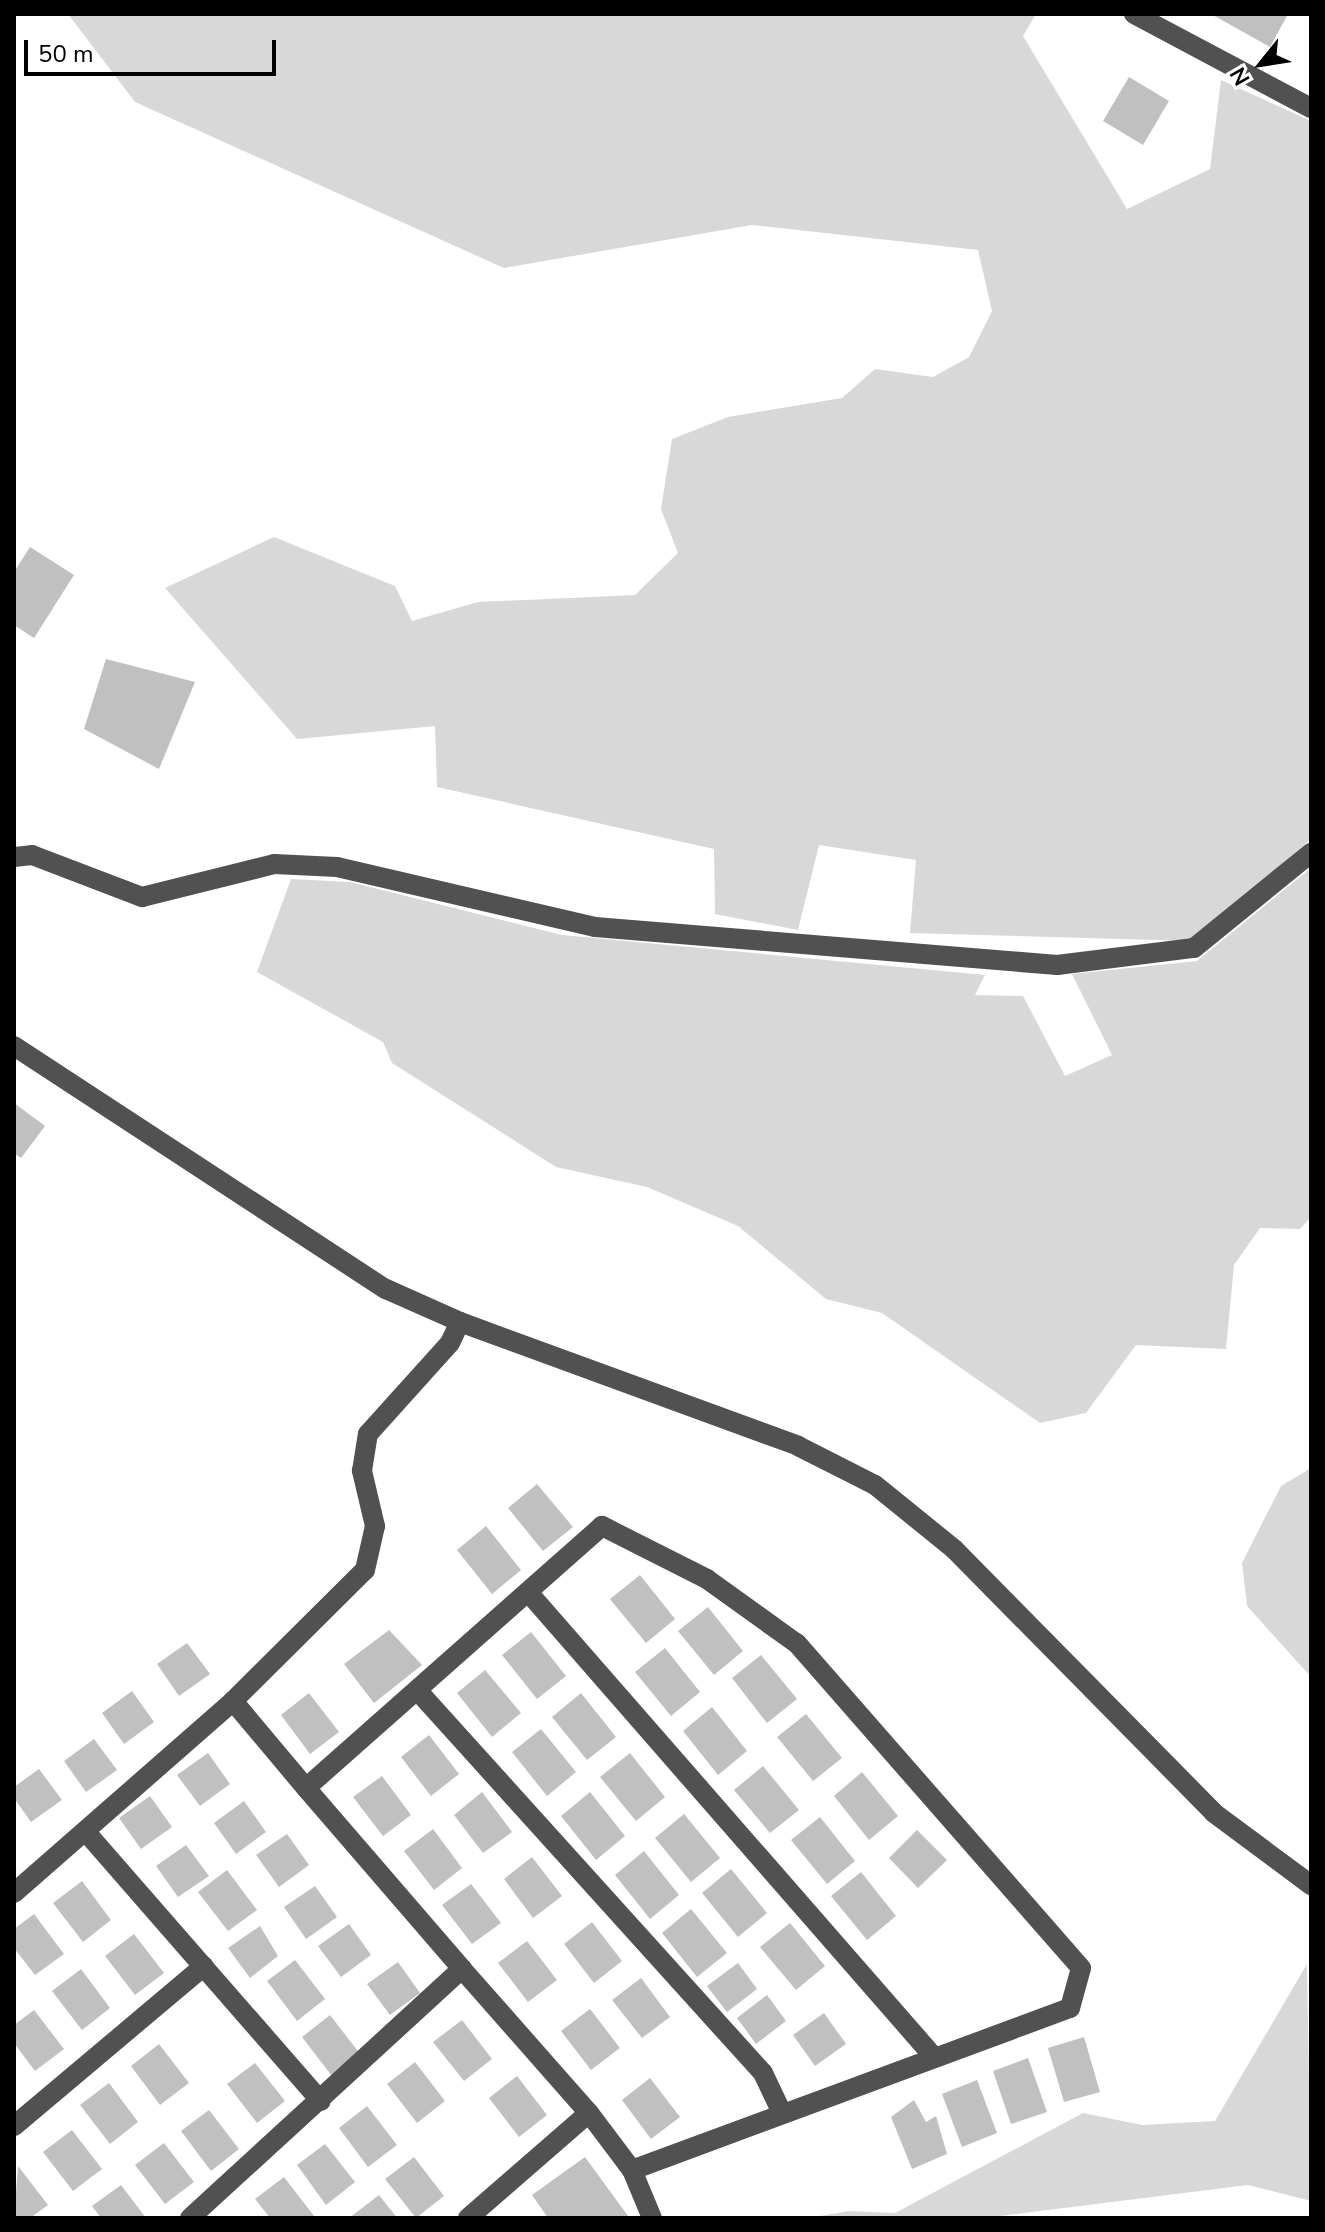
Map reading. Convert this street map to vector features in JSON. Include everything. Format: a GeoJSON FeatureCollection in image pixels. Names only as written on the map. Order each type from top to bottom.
{"type":"FeatureCollection","features":[{"type":"Feature","properties":{"kind":"street"},"geometry":{"type":"LineString","coordinates":[[1134,14],[1311,108]]}},
{"type":"Feature","properties":{"kind":"street"},"geometry":{"type":"LineString","coordinates":[[14,857],[32,855],[142,897],[274,864],[337,867],[595,927],[1057,965],[1194,948],[1311,853]]}},
{"type":"Feature","properties":{"kind":"street"},"geometry":{"type":"LineString","coordinates":[[14,1046],[386,1289],[460,1322],[798,1446],[875,1485],[954,1549],[1214,1813],[1311,1885]]}},
{"type":"Feature","properties":{"kind":"street"},"geometry":{"type":"LineString","coordinates":[[14,1893],[233,1701],[365,1570],[375,1526],[362,1471],[368,1434],[450,1343],[460,1322]]}},
{"type":"Feature","properties":{"kind":"street"},"geometry":{"type":"LineString","coordinates":[[306,1788],[602,1526],[707,1579],[796,1643],[1081,1968],[1070,2008],[933,2056],[632,2170]]}},
{"type":"Feature","properties":{"kind":"street"},"geometry":{"type":"LineString","coordinates":[[528,1592],[933,2056]]}},
{"type":"Feature","properties":{"kind":"street"},"geometry":{"type":"LineString","coordinates":[[417,1690],[763,2073],[782,2113]]}},
{"type":"Feature","properties":{"kind":"street"},"geometry":{"type":"LineString","coordinates":[[233,1701],[589,2113],[632,2170],[652,2218]]}},
{"type":"Feature","properties":{"kind":"street"},"geometry":{"type":"LineString","coordinates":[[86,1832],[321,2101]]}},
{"type":"Feature","properties":{"kind":"street"},"geometry":{"type":"LineString","coordinates":[[14,2126],[204,1966]]}},
{"type":"Feature","properties":{"kind":"street"},"geometry":{"type":"LineString","coordinates":[[190,2218],[462,1969]]}},
{"type":"Feature","properties":{"kind":"street"},"geometry":{"type":"LineString","coordinates":[[468,2218],[589,2113]]}},
{"type":"Feature","properties":{"kind":"shaded area"},"geometry":{"type":"Polygon","coordinates":[[[68,14],[1036,14],[1023,36],[1127,209],[1210,169],[1221,80],[1311,121],[1311,839],[1191,941],[910,933],[916,860],[819,845],[798,930],[715,914],[714,849],[437,787],[435,726],[297,739],[165,588],[274,537],[395,586],[412,621],[478,602],[635,595],[678,553],[661,509],[672,439],[728,417],[842,398],[875,369],[933,377],[969,357],[992,311],[978,250],[752,225],[504,268],[135,102],[68,14]]]}},
{"type":"Feature","properties":{"kind":"shaded area"},"geometry":{"type":"Polygon","coordinates":[[[1311,868],[1311,1217],[1300,1229],[1260,1228],[1234,1265],[1226,1349],[1136,1345],[1086,1413],[1040,1423],[882,1313],[826,1299],[738,1226],[647,1187],[556,1167],[392,1063],[383,1042],[257,972],[291,879],[350,882],[562,935],[985,975],[975,995],[1023,996],[1065,1076],[1112,1055],[1072,974],[1197,961],[1311,868]]]}},
{"type":"Feature","properties":{"kind":"shaded area"},"geometry":{"type":"Polygon","coordinates":[[[1311,1468],[1311,1677],[1247,1606],[1242,1563],[1281,1486],[1311,1468]]]}},
{"type":"Feature","properties":{"kind":"shaded area"},"geometry":{"type":"Polygon","coordinates":[[[1307,1964],[1311,2201],[1248,2185],[984,2218],[808,2218],[849,2211],[895,2213],[1083,2113],[1142,2125],[1215,2121],[1307,1964]]]}},
{"type":"Feature","properties":{"kind":"building"},"geometry":{"type":"Polygon","coordinates":[[[1211,14],[1288,14],[1270,47],[1211,14]]]}},
{"type":"Feature","properties":{"kind":"building"},"geometry":{"type":"Polygon","coordinates":[[[1129,77],[1169,101],[1143,145],[1103,121],[1129,77]]]}},
{"type":"Feature","properties":{"kind":"building"},"geometry":{"type":"Polygon","coordinates":[[[30,547],[74,575],[34,638],[14,625],[14,572],[30,547]]]}},
{"type":"Feature","properties":{"kind":"building"},"geometry":{"type":"Polygon","coordinates":[[[106,659],[195,682],[159,769],[84,729],[106,659]]]}},
{"type":"Feature","properties":{"kind":"building"},"geometry":{"type":"Polygon","coordinates":[[[14,1103],[45,1126],[21,1158],[14,1153],[14,1103]]]}},
{"type":"Feature","properties":{"kind":"building"},"geometry":{"type":"Polygon","coordinates":[[[537,1484],[573,1527],[543,1551],[508,1508],[537,1484]]]}},
{"type":"Feature","properties":{"kind":"building"},"geometry":{"type":"Polygon","coordinates":[[[486,1526],[521,1570],[492,1594],[457,1550],[486,1526]]]}},
{"type":"Feature","properties":{"kind":"building"},"geometry":{"type":"Polygon","coordinates":[[[640,1575],[675,1619],[646,1643],[610,1599],[640,1575]]]}},
{"type":"Feature","properties":{"kind":"building"},"geometry":{"type":"Polygon","coordinates":[[[708,1607],[743,1651],[714,1675],[678,1631],[708,1607]]]}},
{"type":"Feature","properties":{"kind":"building"},"geometry":{"type":"Polygon","coordinates":[[[389,1630],[422,1665],[374,1703],[344,1664],[389,1630]]]}},
{"type":"Feature","properties":{"kind":"building"},"geometry":{"type":"Polygon","coordinates":[[[531,1632],[566,1676],[537,1699],[502,1655],[531,1632]]]}},
{"type":"Feature","properties":{"kind":"building"},"geometry":{"type":"Polygon","coordinates":[[[187,1643],[210,1674],[179,1696],[157,1664],[187,1643]]]}},
{"type":"Feature","properties":{"kind":"building"},"geometry":{"type":"Polygon","coordinates":[[[665,1648],[700,1692],[671,1716],[635,1672],[665,1648]]]}},
{"type":"Feature","properties":{"kind":"building"},"geometry":{"type":"Polygon","coordinates":[[[761,1655],[797,1699],[767,1723],[732,1678],[761,1655]]]}},
{"type":"Feature","properties":{"kind":"building"},"geometry":{"type":"Polygon","coordinates":[[[485,1670],[521,1713],[492,1737],[457,1693],[485,1670]]]}},
{"type":"Feature","properties":{"kind":"building"},"geometry":{"type":"Polygon","coordinates":[[[132,1691],[154,1722],[124,1744],[102,1713],[132,1691]]]}},
{"type":"Feature","properties":{"kind":"building"},"geometry":{"type":"Polygon","coordinates":[[[309,1693],[339,1732],[310,1754],[281,1715],[309,1693]]]}},
{"type":"Feature","properties":{"kind":"building"},"geometry":{"type":"Polygon","coordinates":[[[581,1693],[616,1737],[587,1760],[552,1717],[581,1693]]]}},
{"type":"Feature","properties":{"kind":"building"},"geometry":{"type":"Polygon","coordinates":[[[712,1707],[747,1751],[718,1775],[683,1731],[712,1707]]]}},
{"type":"Feature","properties":{"kind":"building"},"geometry":{"type":"Polygon","coordinates":[[[806,1714],[842,1758],[813,1781],[777,1737],[806,1714]]]}},
{"type":"Feature","properties":{"kind":"building"},"geometry":{"type":"Polygon","coordinates":[[[541,1729],[576,1772],[547,1796],[512,1752],[541,1729]]]}},
{"type":"Feature","properties":{"kind":"building"},"geometry":{"type":"Polygon","coordinates":[[[429,1735],[459,1774],[431,1796],[401,1757],[429,1735]]]}},
{"type":"Feature","properties":{"kind":"building"},"geometry":{"type":"Polygon","coordinates":[[[94,1739],[117,1770],[86,1792],[64,1761],[94,1739]]]}},
{"type":"Feature","properties":{"kind":"building"},"geometry":{"type":"Polygon","coordinates":[[[208,1753],[230,1784],[200,1806],[177,1775],[208,1753]]]}},
{"type":"Feature","properties":{"kind":"building"},"geometry":{"type":"Polygon","coordinates":[[[630,1753],[665,1797],[636,1821],[600,1777],[630,1753]]]}},
{"type":"Feature","properties":{"kind":"building"},"geometry":{"type":"Polygon","coordinates":[[[763,1766],[799,1810],[770,1833],[734,1790],[763,1766]]]}},
{"type":"Feature","properties":{"kind":"building"},"geometry":{"type":"Polygon","coordinates":[[[39,1769],[62,1800],[31,1822],[14,1798],[14,1787],[39,1769]]]}},
{"type":"Feature","properties":{"kind":"building"},"geometry":{"type":"Polygon","coordinates":[[[862,1772],[898,1816],[869,1840],[834,1796],[862,1772]]]}},
{"type":"Feature","properties":{"kind":"building"},"geometry":{"type":"Polygon","coordinates":[[[382,1776],[411,1815],[383,1836],[353,1797],[382,1776]]]}},
{"type":"Feature","properties":{"kind":"building"},"geometry":{"type":"Polygon","coordinates":[[[482,1792],[512,1832],[483,1853],[454,1815],[482,1792]]]}},
{"type":"Feature","properties":{"kind":"building"},"geometry":{"type":"Polygon","coordinates":[[[590,1792],[625,1836],[596,1860],[561,1816],[590,1792]]]}},
{"type":"Feature","properties":{"kind":"building"},"geometry":{"type":"Polygon","coordinates":[[[150,1796],[172,1827],[141,1849],[119,1818],[150,1796]]]}},
{"type":"Feature","properties":{"kind":"building"},"geometry":{"type":"Polygon","coordinates":[[[244,1801],[266,1832],[236,1854],[214,1823],[244,1801]]]}},
{"type":"Feature","properties":{"kind":"building"},"geometry":{"type":"Polygon","coordinates":[[[684,1814],[720,1858],[691,1882],[655,1838],[684,1814]]]}},
{"type":"Feature","properties":{"kind":"building"},"geometry":{"type":"Polygon","coordinates":[[[820,1817],[855,1861],[827,1884],[791,1840],[820,1817]]]}},
{"type":"Feature","properties":{"kind":"building"},"geometry":{"type":"Polygon","coordinates":[[[433,1829],[462,1868],[434,1890],[404,1851],[433,1829]]]}},
{"type":"Feature","properties":{"kind":"building"},"geometry":{"type":"Polygon","coordinates":[[[917,1830],[947,1860],[918,1888],[889,1858],[917,1830]]]}},
{"type":"Feature","properties":{"kind":"building"},"geometry":{"type":"Polygon","coordinates":[[[287,1834],[309,1865],[279,1887],[256,1855],[287,1834]]]}},
{"type":"Feature","properties":{"kind":"building"},"geometry":{"type":"Polygon","coordinates":[[[186,1845],[209,1876],[178,1897],[156,1866],[186,1845]]]}},
{"type":"Feature","properties":{"kind":"building"},"geometry":{"type":"Polygon","coordinates":[[[644,1851],[679,1895],[650,1919],[615,1875],[644,1851]]]}},
{"type":"Feature","properties":{"kind":"building"},"geometry":{"type":"Polygon","coordinates":[[[532,1857],[562,1896],[533,1918],[504,1879],[532,1857]]]}},
{"type":"Feature","properties":{"kind":"building"},"geometry":{"type":"Polygon","coordinates":[[[731,1869],[767,1913],[738,1937],[702,1893],[731,1869]]]}},
{"type":"Feature","properties":{"kind":"building"},"geometry":{"type":"Polygon","coordinates":[[[227,1870],[257,1910],[228,1931],[198,1892],[227,1870]]]}},
{"type":"Feature","properties":{"kind":"building"},"geometry":{"type":"Polygon","coordinates":[[[861,1872],[896,1916],[867,1940],[831,1896],[861,1872]]]}},
{"type":"Feature","properties":{"kind":"building"},"geometry":{"type":"Polygon","coordinates":[[[82,1881],[111,1920],[83,1942],[53,1903],[82,1881]]]}},
{"type":"Feature","properties":{"kind":"building"},"geometry":{"type":"Polygon","coordinates":[[[471,1884],[501,1923],[472,1944],[442,1905],[471,1884]]]}},
{"type":"Feature","properties":{"kind":"building"},"geometry":{"type":"Polygon","coordinates":[[[315,1886],[337,1917],[306,1939],[284,1907],[315,1886]]]}},
{"type":"Feature","properties":{"kind":"building"},"geometry":{"type":"Polygon","coordinates":[[[691,1909],[727,1953],[697,1977],[662,1933],[691,1909]]]}},
{"type":"Feature","properties":{"kind":"building"},"geometry":{"type":"Polygon","coordinates":[[[34,1914],[64,1954],[35,1975],[14,1948],[14,1929],[34,1914]]]}},
{"type":"Feature","properties":{"kind":"building"},"geometry":{"type":"Polygon","coordinates":[[[592,1922],[622,1961],[594,1983],[564,1944],[592,1922]]]}},
{"type":"Feature","properties":{"kind":"building"},"geometry":{"type":"Polygon","coordinates":[[[790,1923],[825,1966],[796,1990],[760,1947],[790,1923]]]}},
{"type":"Feature","properties":{"kind":"building"},"geometry":{"type":"Polygon","coordinates":[[[349,1924],[371,1955],[341,1977],[318,1946],[349,1924]]]}},
{"type":"Feature","properties":{"kind":"building"},"geometry":{"type":"Polygon","coordinates":[[[260,1926],[278,1956],[250,1978],[228,1948],[260,1926]]]}},
{"type":"Feature","properties":{"kind":"building"},"geometry":{"type":"Polygon","coordinates":[[[134,1934],[164,1973],[135,1995],[105,1956],[134,1934]]]}},
{"type":"Feature","properties":{"kind":"building"},"geometry":{"type":"Polygon","coordinates":[[[527,1941],[557,1980],[528,2002],[498,1963],[527,1941]]]}},
{"type":"Feature","properties":{"kind":"building"},"geometry":{"type":"Polygon","coordinates":[[[295,1960],[325,1999],[297,2021],[267,1981],[295,1960]]]}},
{"type":"Feature","properties":{"kind":"building"},"geometry":{"type":"Polygon","coordinates":[[[398,1962],[420,1993],[390,2015],[367,1984],[398,1962]]]}},
{"type":"Feature","properties":{"kind":"building"},"geometry":{"type":"Polygon","coordinates":[[[738,1963],[757,1989],[727,2012],[707,1986],[738,1963]]]}},
{"type":"Feature","properties":{"kind":"building"},"geometry":{"type":"Polygon","coordinates":[[[81,1969],[110,2008],[82,2030],[52,1991],[81,1969]]]}},
{"type":"Feature","properties":{"kind":"building"},"geometry":{"type":"Polygon","coordinates":[[[641,1978],[670,2017],[642,2038],[612,2000],[641,1978]]]}},
{"type":"Feature","properties":{"kind":"building"},"geometry":{"type":"Polygon","coordinates":[[[767,1995],[786,2021],[756,2044],[737,2018],[767,1995]]]}},
{"type":"Feature","properties":{"kind":"building"},"geometry":{"type":"Polygon","coordinates":[[[590,2009],[620,2048],[591,2070],[561,2031],[590,2009]]]}},
{"type":"Feature","properties":{"kind":"building"},"geometry":{"type":"Polygon","coordinates":[[[34,2010],[64,2049],[35,2071],[14,2043],[14,2025],[34,2010]]]}},
{"type":"Feature","properties":{"kind":"building"},"geometry":{"type":"Polygon","coordinates":[[[824,2013],[846,2044],[815,2066],[793,2035],[824,2013]]]}},
{"type":"Feature","properties":{"kind":"building"},"geometry":{"type":"Polygon","coordinates":[[[330,2015],[360,2054],[332,2076],[302,2037],[330,2015]]]}},
{"type":"Feature","properties":{"kind":"building"},"geometry":{"type":"Polygon","coordinates":[[[462,2020],[492,2059],[464,2081],[433,2042],[462,2020]]]}},
{"type":"Feature","properties":{"kind":"building"},"geometry":{"type":"Polygon","coordinates":[[[1084,2037],[1100,2092],[1064,2102],[1048,2048],[1084,2037]]]}},
{"type":"Feature","properties":{"kind":"building"},"geometry":{"type":"Polygon","coordinates":[[[159,2044],[189,2083],[160,2105],[131,2066],[159,2044]]]}},
{"type":"Feature","properties":{"kind":"building"},"geometry":{"type":"Polygon","coordinates":[[[1028,2058],[1047,2112],[1011,2124],[993,2071],[1028,2058]]]}},
{"type":"Feature","properties":{"kind":"building"},"geometry":{"type":"Polygon","coordinates":[[[415,2062],[445,2101],[417,2123],[387,2084],[415,2062]]]}},
{"type":"Feature","properties":{"kind":"building"},"geometry":{"type":"Polygon","coordinates":[[[255,2063],[285,2101],[257,2123],[227,2084],[255,2063]]]}},
{"type":"Feature","properties":{"kind":"building"},"geometry":{"type":"Polygon","coordinates":[[[517,2076],[547,2115],[519,2137],[489,2098],[517,2076]]]}},
{"type":"Feature","properties":{"kind":"building"},"geometry":{"type":"Polygon","coordinates":[[[650,2078],[680,2117],[651,2139],[622,2100],[650,2078]]]}},
{"type":"Feature","properties":{"kind":"building"},"geometry":{"type":"Polygon","coordinates":[[[977,2080],[997,2133],[962,2147],[942,2094],[977,2080]]]}},
{"type":"Feature","properties":{"kind":"building"},"geometry":{"type":"Polygon","coordinates":[[[109,2083],[138,2122],[110,2144],[80,2105],[109,2083]]]}},
{"type":"Feature","properties":{"kind":"building"},"geometry":{"type":"Polygon","coordinates":[[[914,2100],[926,2122],[936,2116],[947,2154],[912,2169],[891,2117],[914,2100]]]}},
{"type":"Feature","properties":{"kind":"building"},"geometry":{"type":"Polygon","coordinates":[[[367,2106],[397,2145],[368,2167],[339,2128],[367,2106]]]}},
{"type":"Feature","properties":{"kind":"building"},"geometry":{"type":"Polygon","coordinates":[[[209,2110],[239,2149],[211,2171],[181,2131],[209,2110]]]}},
{"type":"Feature","properties":{"kind":"building"},"geometry":{"type":"Polygon","coordinates":[[[72,2130],[102,2169],[73,2191],[43,2152],[72,2130]]]}},
{"type":"Feature","properties":{"kind":"building"},"geometry":{"type":"Polygon","coordinates":[[[164,2143],[194,2182],[165,2204],[135,2165],[164,2143]]]}},
{"type":"Feature","properties":{"kind":"building"},"geometry":{"type":"Polygon","coordinates":[[[325,2144],[355,2182],[326,2205],[297,2165],[325,2144]]]}},
{"type":"Feature","properties":{"kind":"building"},"geometry":{"type":"Polygon","coordinates":[[[414,2157],[444,2196],[416,2218],[385,2179],[414,2157]]]}},
{"type":"Feature","properties":{"kind":"building"},"geometry":{"type":"Polygon","coordinates":[[[585,2157],[628,2216],[626,2218],[548,2218],[532,2195],[585,2157]]]}},
{"type":"Feature","properties":{"kind":"building"},"geometry":{"type":"Polygon","coordinates":[[[18,2166],[48,2205],[30,2218],[14,2218],[18,2166]]]}},
{"type":"Feature","properties":{"kind":"building"},"geometry":{"type":"Polygon","coordinates":[[[284,2177],[314,2216],[270,2218],[255,2199],[284,2177]]]}},
{"type":"Feature","properties":{"kind":"building"},"geometry":{"type":"Polygon","coordinates":[[[121,2185],[146,2218],[101,2218],[92,2206],[121,2185]]]}},
{"type":"Feature","properties":{"kind":"building"},"geometry":{"type":"Polygon","coordinates":[[[379,2195],[397,2218],[349,2218],[379,2195]]]}}]}
